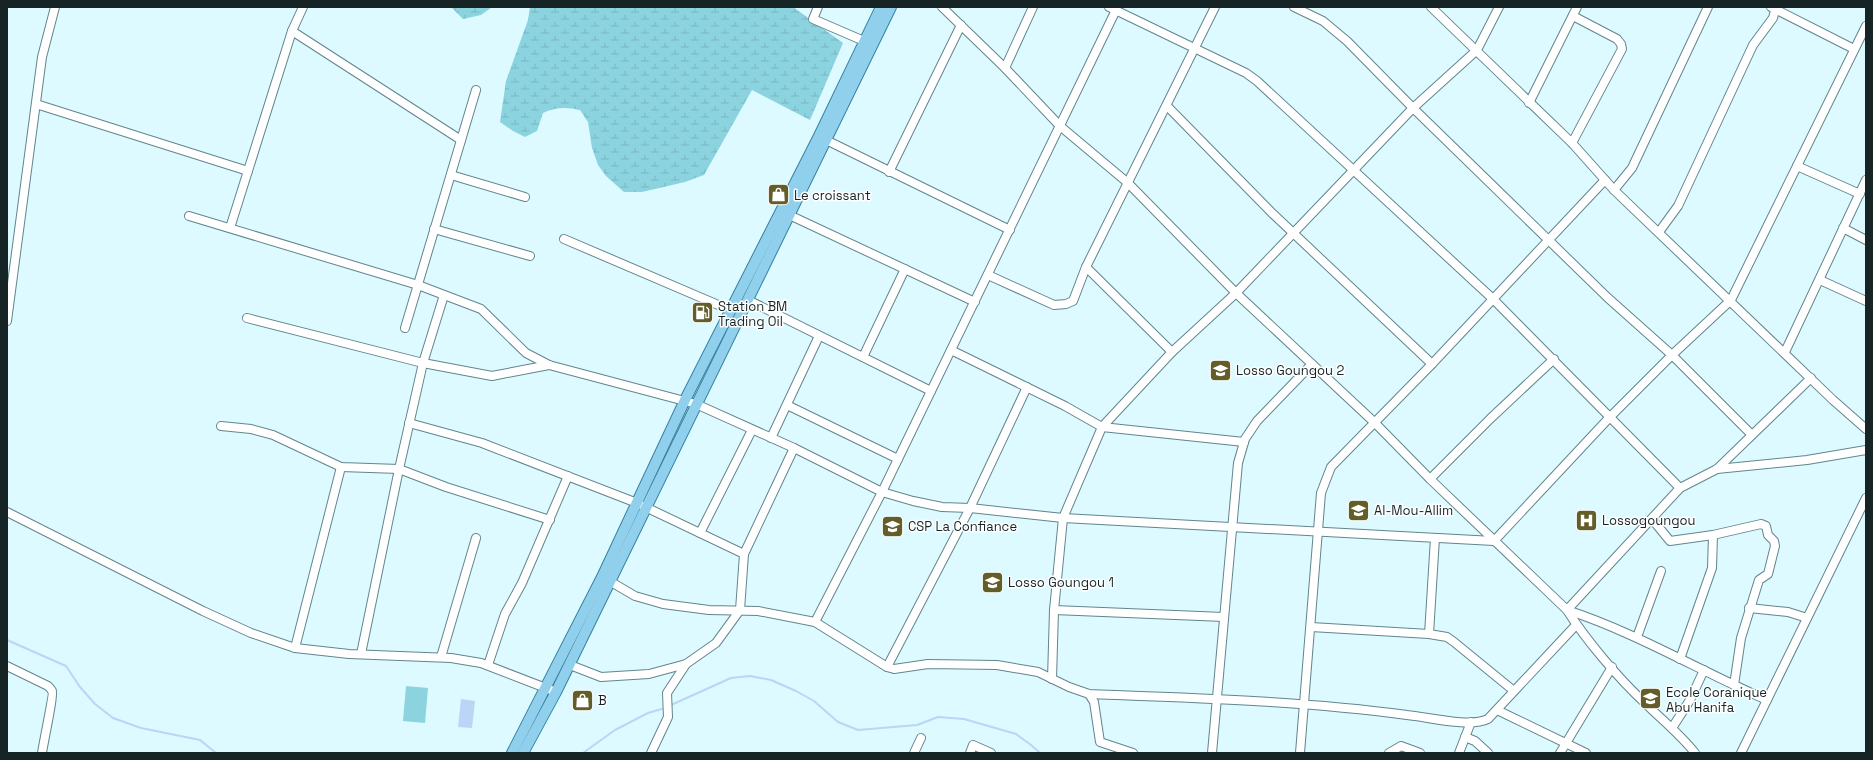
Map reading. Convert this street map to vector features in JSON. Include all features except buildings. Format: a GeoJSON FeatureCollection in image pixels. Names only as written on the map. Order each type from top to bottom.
{"type":"FeatureCollection","features":[{"type":"Feature","properties":{"kind":"main road"},"geometry":{"type":"LineString","coordinates":[[822,138],[864,41],[881,7]]}},
{"type":"Feature","properties":{"kind":"main road"},"geometry":{"type":"LineString","coordinates":[[642,505],[685,400],[730,310],[784,213],[891,7]]}},
{"type":"Feature","properties":{"kind":"main road"},"geometry":{"type":"LineString","coordinates":[[523,753],[570,665],[606,580],[642,505],[696,404],[748,300],[784,213]]}},
{"type":"Feature","properties":{"kind":"main road"},"geometry":{"type":"LineString","coordinates":[[512,753],[546,687],[606,580]]}},
{"type":"Feature","properties":{"kind":"street"},"geometry":{"type":"LineString","coordinates":[[7,322],[42,58],[55,7]]}},
{"type":"Feature","properties":{"kind":"street"},"geometry":{"type":"LineString","coordinates":[[230,228],[292,31],[303,7]]}},
{"type":"Feature","properties":{"kind":"street"},"geometry":{"type":"LineString","coordinates":[[818,7],[813,19],[864,41]]}},
{"type":"Feature","properties":{"kind":"street"},"geometry":{"type":"LineString","coordinates":[[942,7],[1005,68],[1060,126],[1128,183],[1236,292],[1374,422],[1430,479],[1567,610],[1576,625],[1612,667],[1644,702],[1672,728],[1694,753]]}},
{"type":"Feature","properties":{"kind":"street"},"geometry":{"type":"LineString","coordinates":[[1005,68],[1033,7]]}},
{"type":"Feature","properties":{"kind":"street"},"geometry":{"type":"LineString","coordinates":[[988,275],[1051,304],[1060,305],[1073,300],[1086,267],[1215,7]]}},
{"type":"Feature","properties":{"kind":"street"},"geometry":{"type":"LineString","coordinates":[[1294,7],[1334,29],[1629,318],[1672,355],[1752,435]]}},
{"type":"Feature","properties":{"kind":"street"},"geometry":{"type":"LineString","coordinates":[[1431,7],[1572,143],[1614,190],[1731,300],[1833,400],[1866,429]]}},
{"type":"Feature","properties":{"kind":"street"},"geometry":{"type":"LineString","coordinates":[[1052,679],[1054,610],[1063,518],[1102,427],[1172,352],[1236,292],[1413,108],[1476,50],[1499,7]]}},
{"type":"Feature","properties":{"kind":"street"},"geometry":{"type":"LineString","coordinates":[[1529,102],[1577,7]]}},
{"type":"Feature","properties":{"kind":"street"},"geometry":{"type":"LineString","coordinates":[[1614,190],[1632,168],[1708,7]]}},
{"type":"Feature","properties":{"kind":"street"},"geometry":{"type":"LineString","coordinates":[[1659,232],[1678,206],[1753,45],[1773,18],[1774,8],[1854,48]]}},
{"type":"Feature","properties":{"kind":"street"},"geometry":{"type":"LineString","coordinates":[[815,622],[882,492],[1010,230],[1060,126],[1113,9],[1246,73],[1257,81],[1493,299],[1609,418],[1680,488]]}},
{"type":"Feature","properties":{"kind":"street"},"geometry":{"type":"LineString","coordinates":[[1572,143],[1622,49],[1621,44],[1617,39],[1573,16]]}},
{"type":"Feature","properties":{"kind":"street"},"geometry":{"type":"LineString","coordinates":[[889,172],[961,25]]}},
{"type":"Feature","properties":{"kind":"street"},"geometry":{"type":"LineString","coordinates":[[189,216],[418,285],[481,309],[526,353],[549,366],[696,404],[794,448],[882,492],[913,501],[942,507],[970,508],[1063,518],[1494,541],[1609,418],[1672,355],[1731,300],[1866,26]]}},
{"type":"Feature","properties":{"kind":"street"},"geometry":{"type":"LineString","coordinates":[[292,31],[462,140]]}},
{"type":"Feature","properties":{"kind":"street"},"geometry":{"type":"LineString","coordinates":[[405,328],[476,90]]}},
{"type":"Feature","properties":{"kind":"street"},"geometry":{"type":"LineString","coordinates":[[36,104],[248,171]]}},
{"type":"Feature","properties":{"kind":"street"},"geometry":{"type":"LineString","coordinates":[[1167,106],[1263,204],[1432,364]]}},
{"type":"Feature","properties":{"kind":"street"},"geometry":{"type":"LineString","coordinates":[[822,138],[1010,230]]}},
{"type":"Feature","properties":{"kind":"street"},"geometry":{"type":"LineString","coordinates":[[1797,166],[1860,194]]}},
{"type":"Feature","properties":{"kind":"street"},"geometry":{"type":"LineString","coordinates":[[451,175],[525,197]]}},
{"type":"Feature","properties":{"kind":"street"},"geometry":{"type":"LineString","coordinates":[[1300,753],[1321,493],[1331,467],[1432,364],[1605,180]]}},
{"type":"Feature","properties":{"kind":"street"},"geometry":{"type":"LineString","coordinates":[[1785,352],[1866,180]]}},
{"type":"Feature","properties":{"kind":"street"},"geometry":{"type":"LineString","coordinates":[[784,213],[974,302]]}},
{"type":"Feature","properties":{"kind":"street"},"geometry":{"type":"LineString","coordinates":[[1843,228],[1866,240]]}},
{"type":"Feature","properties":{"kind":"street"},"geometry":{"type":"LineString","coordinates":[[434,229],[530,256]]}},
{"type":"Feature","properties":{"kind":"street"},"geometry":{"type":"LineString","coordinates":[[564,239],[730,310]]}},
{"type":"Feature","properties":{"kind":"street"},"geometry":{"type":"LineString","coordinates":[[1086,267],[1172,352]]}},
{"type":"Feature","properties":{"kind":"street"},"geometry":{"type":"LineString","coordinates":[[863,357],[905,269]]}},
{"type":"Feature","properties":{"kind":"street"},"geometry":{"type":"LineString","coordinates":[[1820,280],[1866,301]]}},
{"type":"Feature","properties":{"kind":"street"},"geometry":{"type":"LineString","coordinates":[[361,654],[409,423],[423,363],[444,295]]}},
{"type":"Feature","properties":{"kind":"street"},"geometry":{"type":"LineString","coordinates":[[748,300],[931,391]]}},
{"type":"Feature","properties":{"kind":"street"},"geometry":{"type":"LineString","coordinates":[[247,318],[423,363],[492,376],[549,366]]}},
{"type":"Feature","properties":{"kind":"street"},"geometry":{"type":"LineString","coordinates":[[771,438],[819,336]]}},
{"type":"Feature","properties":{"kind":"street"},"geometry":{"type":"LineString","coordinates":[[951,350],[1027,387],[1102,427],[1244,442]]}},
{"type":"Feature","properties":{"kind":"street"},"geometry":{"type":"LineString","coordinates":[[1430,479],[1491,418],[1554,360]]}},
{"type":"Feature","properties":{"kind":"street"},"geometry":{"type":"LineString","coordinates":[[1212,753],[1238,463],[1244,442],[1257,421],[1312,364]]}},
{"type":"Feature","properties":{"kind":"street"},"geometry":{"type":"LineString","coordinates":[[1567,610],[1680,488],[1717,469],[1811,378]]}},
{"type":"Feature","properties":{"kind":"street"},"geometry":{"type":"LineString","coordinates":[[887,667],[970,508],[1027,387]]}},
{"type":"Feature","properties":{"kind":"street"},"geometry":{"type":"LineString","coordinates":[[786,405],[898,459]]}},
{"type":"Feature","properties":{"kind":"street"},"geometry":{"type":"LineString","coordinates":[[409,423],[482,443],[568,476],[642,505],[744,554]]}},
{"type":"Feature","properties":{"kind":"street"},"geometry":{"type":"LineString","coordinates":[[221,426],[251,429],[273,435],[341,467],[399,469],[446,487],[550,520]]}},
{"type":"Feature","properties":{"kind":"street"},"geometry":{"type":"LineString","coordinates":[[700,533],[752,430]]}},
{"type":"Feature","properties":{"kind":"street"},"geometry":{"type":"LineString","coordinates":[[570,665],[601,677],[649,674],[686,664],[716,643],[740,610],[744,554],[794,448]]}},
{"type":"Feature","properties":{"kind":"street"},"geometry":{"type":"LineString","coordinates":[[1717,469],[1807,460],[1866,450]]}},
{"type":"Feature","properties":{"kind":"street"},"geometry":{"type":"LineString","coordinates":[[295,648],[341,467]]}},
{"type":"Feature","properties":{"kind":"street"},"geometry":{"type":"LineString","coordinates":[[488,665],[505,614],[522,582],[568,476]]}},
{"type":"Feature","properties":{"kind":"street"},"geometry":{"type":"LineString","coordinates":[[1741,753],[1866,498]]}},
{"type":"Feature","properties":{"kind":"street"},"geometry":{"type":"LineString","coordinates":[[7,512],[251,634],[295,648],[361,654],[441,658],[481,663],[556,692]]}},
{"type":"Feature","properties":{"kind":"street"},"geometry":{"type":"LineString","coordinates":[[1652,519],[1670,541],[1713,535],[1759,524],[1766,526],[1768,534],[1774,543],[1772,559],[1768,575],[1759,580],[1749,608],[1741,638],[1734,685]]}},
{"type":"Feature","properties":{"kind":"street"},"geometry":{"type":"LineString","coordinates":[[1680,659],[1712,568],[1713,535]]}},
{"type":"Feature","properties":{"kind":"street"},"geometry":{"type":"LineString","coordinates":[[441,658],[476,538]]}},
{"type":"Feature","properties":{"kind":"street"},"geometry":{"type":"LineString","coordinates":[[1429,634],[1435,538]]}},
{"type":"Feature","properties":{"kind":"street"},"geometry":{"type":"LineString","coordinates":[[1636,637],[1661,571]]}},
{"type":"Feature","properties":{"kind":"street"},"geometry":{"type":"LineString","coordinates":[[606,580],[635,596],[663,604],[709,610],[740,610],[766,613],[815,622],[887,667],[894,669],[928,664],[997,665],[1038,672],[1089,694],[1217,698],[1373,710],[1471,722],[1488,719],[1576,625]]}},
{"type":"Feature","properties":{"kind":"street"},"geometry":{"type":"LineString","coordinates":[[1749,608],[1788,612],[1807,618]]}},
{"type":"Feature","properties":{"kind":"street"},"geometry":{"type":"LineString","coordinates":[[1054,610],[1224,617]]}},
{"type":"Feature","properties":{"kind":"street"},"geometry":{"type":"LineString","coordinates":[[1567,610],[1602,622],[1636,637],[1767,700]]}},
{"type":"Feature","properties":{"kind":"street"},"geometry":{"type":"LineString","coordinates":[[1310,627],[1429,634],[1447,637],[1514,691]]}},
{"type":"Feature","properties":{"kind":"street"},"geometry":{"type":"LineString","coordinates":[[651,753],[668,717],[667,693],[686,664]]}},
{"type":"Feature","properties":{"kind":"street"},"geometry":{"type":"LineString","coordinates":[[7,666],[48,686],[52,690],[53,696],[42,753]]}},
{"type":"Feature","properties":{"kind":"street"},"geometry":{"type":"LineString","coordinates":[[1560,753],[1612,667]]}},
{"type":"Feature","properties":{"kind":"street"},"geometry":{"type":"LineString","coordinates":[[1672,728],[1690,700],[1704,670]]}},
{"type":"Feature","properties":{"kind":"street"},"geometry":{"type":"LineString","coordinates":[[1089,694],[1094,702],[1100,742],[1132,753]]}},
{"type":"Feature","properties":{"kind":"street"},"geometry":{"type":"LineString","coordinates":[[1497,710],[1586,753]]}},
{"type":"Feature","properties":{"kind":"street"},"geometry":{"type":"LineString","coordinates":[[1459,753],[1471,722]]}},
{"type":"Feature","properties":{"kind":"street"},"geometry":{"type":"LineString","coordinates":[[1465,737],[1475,741],[1488,753]]}},
{"type":"Feature","properties":{"kind":"street"},"geometry":{"type":"LineString","coordinates":[[914,753],[921,738]]}},
{"type":"Feature","properties":{"kind":"street"},"geometry":{"type":"LineString","coordinates":[[1301,738],[1306,753]]}},
{"type":"Feature","properties":{"kind":"street"},"geometry":{"type":"LineString","coordinates":[[970,753],[974,745],[991,753]]}},
{"type":"Feature","properties":{"kind":"street"},"geometry":{"type":"LineString","coordinates":[[1389,753],[1401,746],[1420,753]]}},
{"type":"Feature","properties":{"kind":"green space"},"geometry":{"type":"Polygon","coordinates":[[[451,7],[492,7],[481,15],[463,19],[451,7]]]}},
{"type":"Feature","properties":{"kind":"green space"},"geometry":{"type":"Polygon","coordinates":[[[530,7],[793,7],[843,43],[810,120],[752,90],[704,175],[685,182],[642,192],[624,192],[606,176],[598,165],[592,148],[588,122],[580,110],[561,108],[543,113],[537,131],[525,137],[500,122],[506,81],[528,20],[530,7]]]}},
{"type":"Feature","properties":{"kind":"green space"},"geometry":{"type":"Polygon","coordinates":[[[406,686],[428,688],[425,723],[403,721],[406,686]]]}},
{"type":"Feature","properties":{"kind":"shaded area"},"geometry":{"type":"Polygon","coordinates":[[[461,699],[475,701],[472,728],[458,727],[461,699]]]}},
{"type":"Feature","properties":{"kind":"waterway"},"geometry":{"type":"LineString","coordinates":[[7,640],[66,666],[80,687],[95,704],[113,718],[141,728],[200,740],[216,753]]}},
{"type":"Feature","properties":{"kind":"waterway"},"geometry":{"type":"LineString","coordinates":[[671,705],[731,678],[750,676],[771,680],[796,691],[814,701],[838,722],[858,730],[917,725],[938,717],[964,719],[1016,734],[1040,753]]}},
{"type":"Feature","properties":{"kind":"waterway"},"geometry":{"type":"LineString","coordinates":[[583,753],[615,730],[648,713],[665,708]]}},
{"type":"Feature","properties":{"kind":"place","name":"Le croissant"},"geometry":{"type":"Point","coordinates":[778,195]}},
{"type":"Feature","properties":{"kind":"place","name":"Station BM Trading Oil"},"geometry":{"type":"Point","coordinates":[703,313]}},
{"type":"Feature","properties":{"kind":"place","name":"Losso Goungou 2"},"geometry":{"type":"Point","coordinates":[1220,370]}},
{"type":"Feature","properties":{"kind":"place","name":"Al-Mou-Allim"},"geometry":{"type":"Point","coordinates":[1358,510]}},
{"type":"Feature","properties":{"kind":"place","name":"Lossogoungou"},"geometry":{"type":"Point","coordinates":[1587,520]}},
{"type":"Feature","properties":{"kind":"place","name":"CSP La Confiance"},"geometry":{"type":"Point","coordinates":[893,526]}},
{"type":"Feature","properties":{"kind":"place","name":"Losso Goungou 1"},"geometry":{"type":"Point","coordinates":[993,582]}},
{"type":"Feature","properties":{"kind":"place","name":"Ecole Coranique Abu Hanifa"},"geometry":{"type":"Point","coordinates":[1650,699]}},
{"type":"Feature","properties":{"kind":"place","name":"B"},"geometry":{"type":"Point","coordinates":[582,700]}}]}
